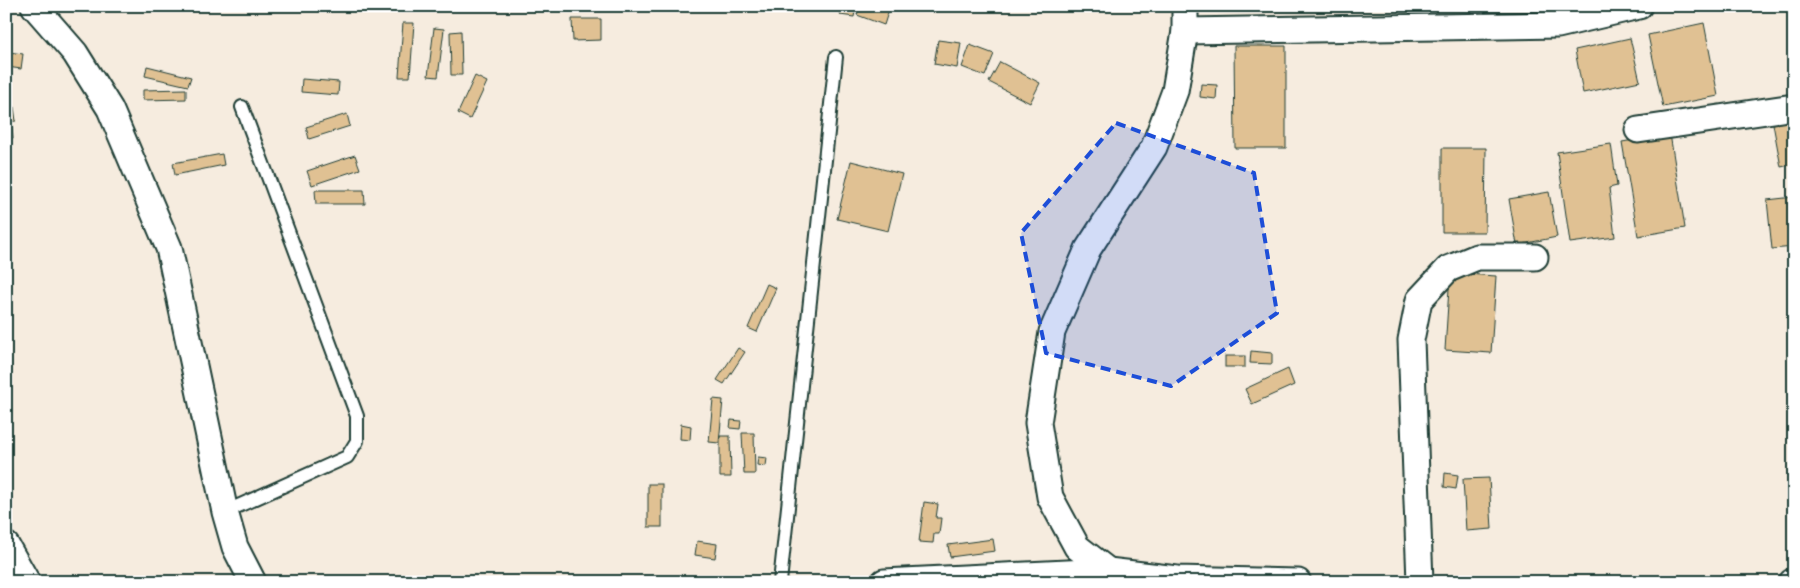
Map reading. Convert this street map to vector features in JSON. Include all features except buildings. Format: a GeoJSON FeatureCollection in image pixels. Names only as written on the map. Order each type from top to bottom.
{"type":"FeatureCollection","features":[{"type":"Feature","properties":{"kind":"street"},"geometry":{"type":"LineString","coordinates":[[34,6],[75,53],[110,109],[169,248],[225,512],[235,546],[253,582]]}},
{"type":"Feature","properties":{"kind":"street"},"geometry":{"type":"LineString","coordinates":[[1108,571],[1077,547],[1050,497],[1038,423],[1052,332],[1088,249],[1154,147],[1175,91],[1185,31],[1185,6]]}},
{"type":"Feature","properties":{"kind":"street"},"geometry":{"type":"LineString","coordinates":[[1185,31],[1557,16],[1639,6]]}},
{"type":"Feature","properties":{"kind":"street"},"geometry":{"type":"LineString","coordinates":[[1638,130],[1794,106]]}},
{"type":"Feature","properties":{"kind":"street"},"geometry":{"type":"LineString","coordinates":[[1420,582],[1411,340],[1419,300],[1448,269],[1477,257],[1535,256]]}},
{"type":"Feature","properties":{"kind":"street"},"geometry":{"type":"LineString","coordinates":[[6,545],[27,582]]}},
{"type":"Feature","properties":{"kind":"street"},"geometry":{"type":"LineString","coordinates":[[884,582],[1108,571],[1177,580],[1298,582]]}},
{"type":"Feature","properties":{"kind":"lane"},"geometry":{"type":"LineString","coordinates":[[780,582],[836,57]]}},
{"type":"Feature","properties":{"kind":"lane"},"geometry":{"type":"LineString","coordinates":[[225,512],[347,457],[357,441],[357,416],[242,107]]}},
{"type":"Feature","properties":{"kind":"highlighted area"},"geometry":{"type":"Polygon","coordinates":[[[1116,123],[1254,173],[1277,313],[1171,386],[1046,353],[1021,233],[1116,123]]]}}]}
